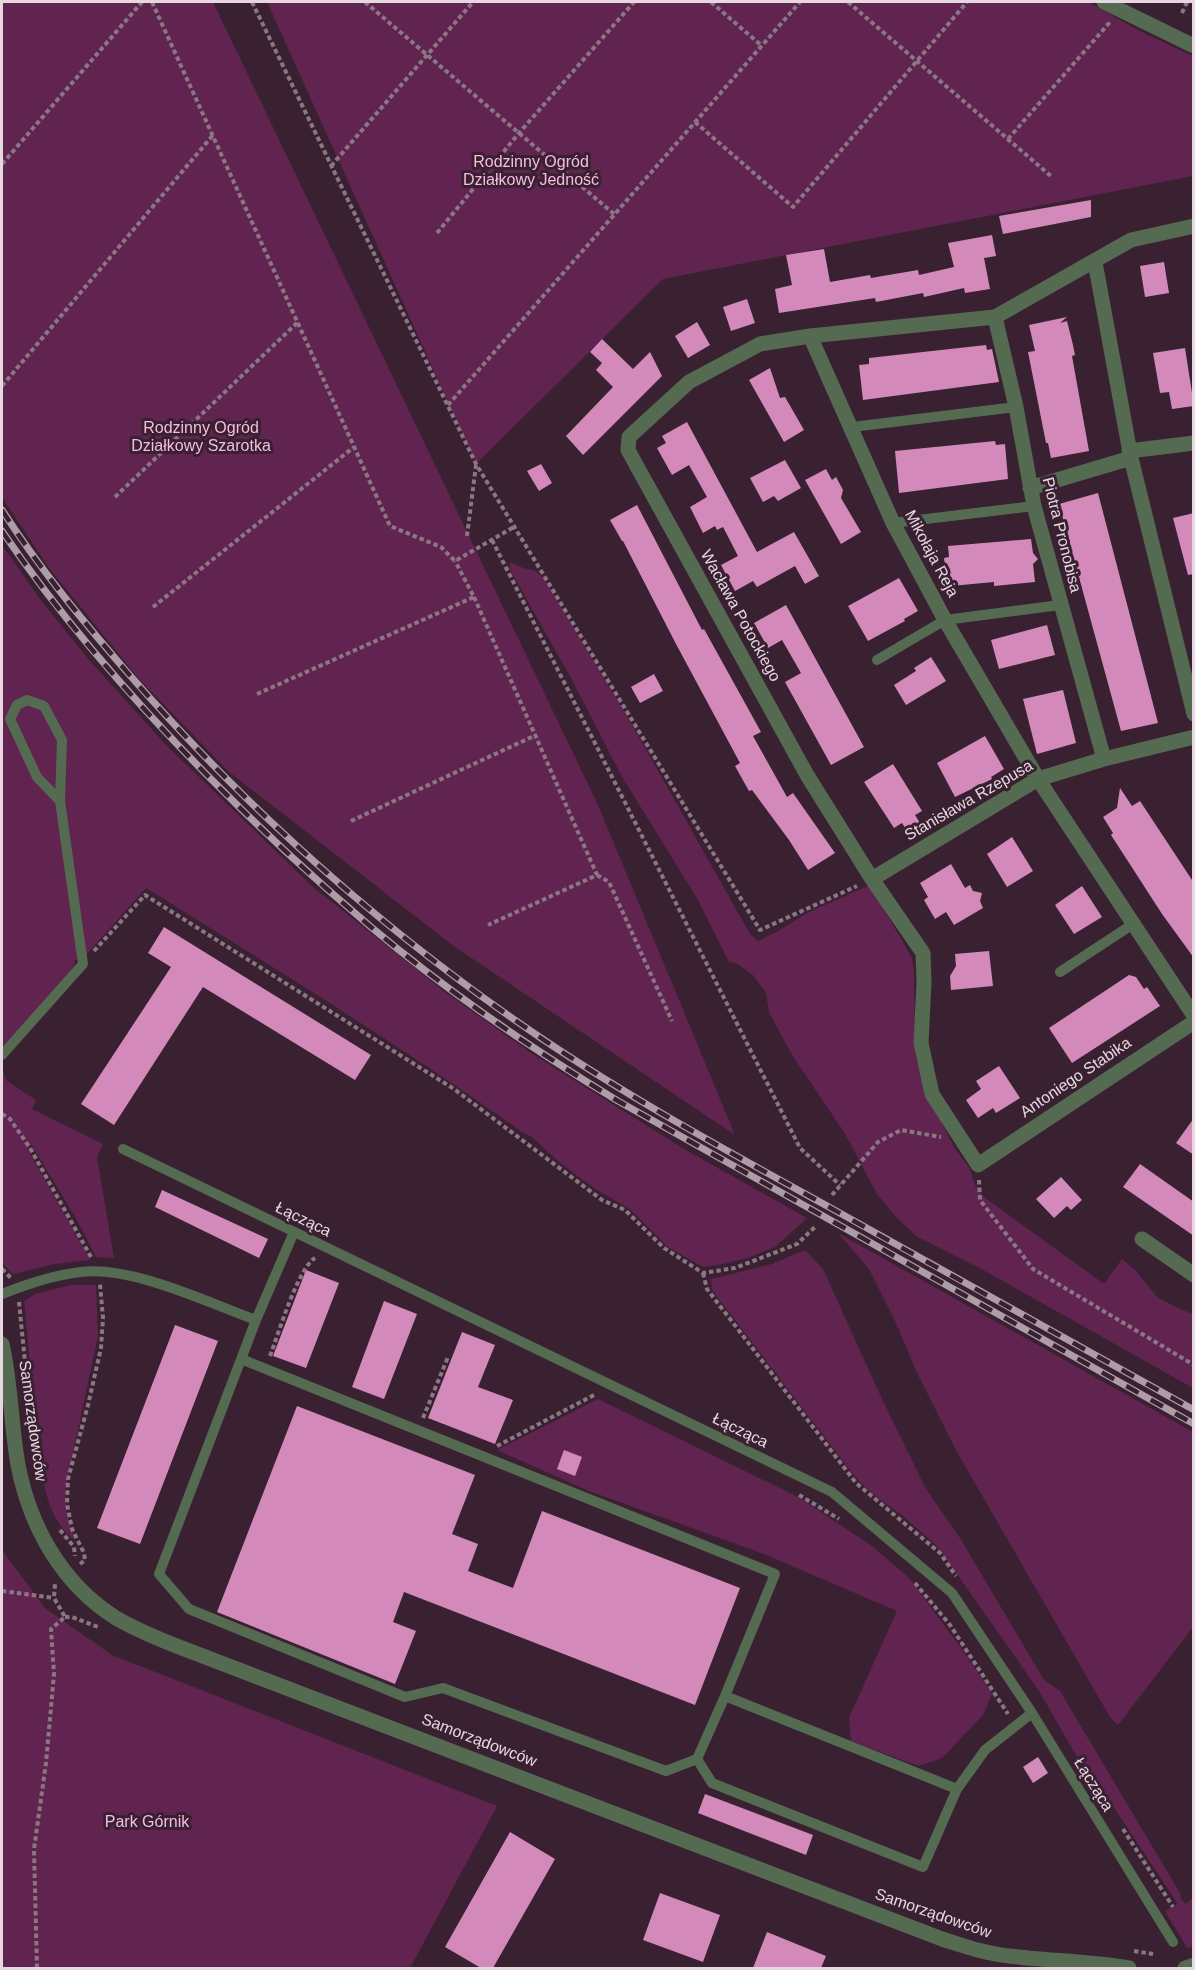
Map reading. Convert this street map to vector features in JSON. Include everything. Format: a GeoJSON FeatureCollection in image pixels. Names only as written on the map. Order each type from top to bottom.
{"type":"FeatureCollection","features":[{"type":"Feature","properties":{"kind":"street"},"geometry":{"type":"LineString","coordinates":[[1104,2],[1194,46]]}},
{"type":"Feature","properties":{"kind":"street"},"geometry":{"type":"LineString","coordinates":[[995,316],[1131,240],[1194,226]]}},
{"type":"Feature","properties":{"kind":"street"},"geometry":{"type":"LineString","coordinates":[[1095,261],[1130,455],[1194,714]]}},
{"type":"Feature","properties":{"kind":"street","name":"Wacława Potockiego"},"geometry":{"type":"LineString","coordinates":[[978,1165],[932,1094],[921,1043],[923,953],[872,879],[807,775],[628,450],[629,437],[689,382],[760,344],[810,336],[995,316]]}},
{"type":"Feature","properties":{"kind":"street","name":"Piotra Pronobisa"},"geometry":{"type":"LineString","coordinates":[[995,316],[1016,407],[1034,506],[1104,759]]}},
{"type":"Feature","properties":{"kind":"street","name":"Mikołaja Reja"},"geometry":{"type":"LineString","coordinates":[[810,336],[893,523],[945,620],[1038,779],[1194,1016]]}},
{"type":"Feature","properties":{"kind":"street"},"geometry":{"type":"LineString","coordinates":[[1030,488],[1130,455],[1194,442]]}},
{"type":"Feature","properties":{"kind":"street","name":"Stanisława Rzepusa"},"geometry":{"type":"LineString","coordinates":[[872,879],[1038,779],[1104,759],[1194,737]]}},
{"type":"Feature","properties":{"kind":"street","name":"Antoniego Stabika"},"geometry":{"type":"LineString","coordinates":[[978,1165],[1194,1022]]}},
{"type":"Feature","properties":{"kind":"street"},"geometry":{"type":"LineString","coordinates":[[1142,1239],[1194,1275]]}},
{"type":"Feature","properties":{"kind":"street","name":"Samorządowców"},"geometry":{"type":"LineString","coordinates":[[2,1344],[10,1387],[18,1464],[27,1503],[40,1533],[64,1571],[114,1617],[145,1633],[942,1939],[1007,1956],[1129,1968]]}},
{"type":"Feature","properties":{"kind":"street"},"geometry":{"type":"LineString","coordinates":[[1185,1968],[1194,1965]]}},
{"type":"Feature","properties":{"kind":"lane"},"geometry":{"type":"LineString","coordinates":[[852,427],[1016,407]]}},
{"type":"Feature","properties":{"kind":"lane"},"geometry":{"type":"LineString","coordinates":[[893,523],[1034,506]]}},
{"type":"Feature","properties":{"kind":"lane"},"geometry":{"type":"LineString","coordinates":[[877,660],[945,620],[1060,604]]}},
{"type":"Feature","properties":{"kind":"lane"},"geometry":{"type":"LineString","coordinates":[[2,1055],[83,964],[60,801],[62,740],[44,706],[27,700],[16,705],[10,719],[37,777],[60,801]]}},
{"type":"Feature","properties":{"kind":"lane"},"geometry":{"type":"LineString","coordinates":[[1060,972],[1133,924]]}},
{"type":"Feature","properties":{"kind":"lane","name":"Łącząca"},"geometry":{"type":"LineString","coordinates":[[123,1149],[832,1492],[952,1593],[1032,1713],[1173,1942]]}},
{"type":"Feature","properties":{"kind":"lane"},"geometry":{"type":"LineString","coordinates":[[241,1359],[775,1574],[697,1759],[666,1771],[443,1688],[405,1696],[189,1609],[159,1574],[241,1359],[246,1347],[256,1320],[294,1232]]}},
{"type":"Feature","properties":{"kind":"lane"},"geometry":{"type":"LineString","coordinates":[[2,1294],[54,1276],[82,1271],[112,1272],[155,1283],[256,1320]]}},
{"type":"Feature","properties":{"kind":"lane"},"geometry":{"type":"LineString","coordinates":[[725,1696],[957,1789]]}},
{"type":"Feature","properties":{"kind":"lane"},"geometry":{"type":"LineString","coordinates":[[697,1759],[712,1783],[923,1867],[957,1789],[985,1750],[1032,1713]]}},
{"type":"Feature","properties":{"kind":"path"},"geometry":{"type":"LineString","coordinates":[[2,164],[142,2]]}},
{"type":"Feature","properties":{"kind":"path"},"geometry":{"type":"LineString","coordinates":[[152,2],[390,526],[441,547],[455,561],[474,597],[597,875],[609,882],[672,1020]]}},
{"type":"Feature","properties":{"kind":"path"},"geometry":{"type":"LineString","coordinates":[[252,2],[477,464],[760,930],[872,879]]}},
{"type":"Feature","properties":{"kind":"path"},"geometry":{"type":"LineString","coordinates":[[365,2],[614,214]]}},
{"type":"Feature","properties":{"kind":"path"},"geometry":{"type":"LineString","coordinates":[[332,166],[473,2]]}},
{"type":"Feature","properties":{"kind":"path"},"geometry":{"type":"LineString","coordinates":[[436,233],[519,133],[634,2]]}},
{"type":"Feature","properties":{"kind":"path"},"geometry":{"type":"LineString","coordinates":[[711,2],[762,46]]}},
{"type":"Feature","properties":{"kind":"path"},"geometry":{"type":"LineString","coordinates":[[448,405],[800,2]]}},
{"type":"Feature","properties":{"kind":"path"},"geometry":{"type":"LineString","coordinates":[[848,2],[1052,177]]}},
{"type":"Feature","properties":{"kind":"path"},"geometry":{"type":"LineString","coordinates":[[695,122],[793,207],[967,2]]}},
{"type":"Feature","properties":{"kind":"path"},"geometry":{"type":"LineString","coordinates":[[1182,13],[1187,2]]}},
{"type":"Feature","properties":{"kind":"path"},"geometry":{"type":"LineString","coordinates":[[1008,139],[1111,20]]}},
{"type":"Feature","properties":{"kind":"path"},"geometry":{"type":"LineString","coordinates":[[2,386],[213,135]]}},
{"type":"Feature","properties":{"kind":"path"},"geometry":{"type":"LineString","coordinates":[[115,497],[298,322]]}},
{"type":"Feature","properties":{"kind":"path"},"geometry":{"type":"LineString","coordinates":[[153,607],[354,447]]}},
{"type":"Feature","properties":{"kind":"path"},"geometry":{"type":"LineString","coordinates":[[467,536],[477,464]]}},
{"type":"Feature","properties":{"kind":"path"},"geometry":{"type":"LineString","coordinates":[[455,561],[514,527]]}},
{"type":"Feature","properties":{"kind":"path"},"geometry":{"type":"LineString","coordinates":[[492,540],[800,1148],[840,1185]]}},
{"type":"Feature","properties":{"kind":"path"},"geometry":{"type":"LineString","coordinates":[[257,694],[474,597]]}},
{"type":"Feature","properties":{"kind":"path"},"geometry":{"type":"LineString","coordinates":[[351,821],[536,735]]}},
{"type":"Feature","properties":{"kind":"path"},"geometry":{"type":"LineString","coordinates":[[488,925],[597,875]]}},
{"type":"Feature","properties":{"kind":"path"},"geometry":{"type":"LineString","coordinates":[[83,964],[145,895],[454,1089],[602,1200],[625,1210],[664,1248],[703,1273],[735,1268],[796,1244],[815,1227]]}},
{"type":"Feature","properties":{"kind":"path"},"geometry":{"type":"LineString","coordinates":[[2,1114],[10,1119],[30,1148],[60,1198],[98,1271],[103,1318],[101,1348],[68,1479],[67,1504],[72,1528],[85,1560],[80,1564]]}},
{"type":"Feature","properties":{"kind":"path"},"geometry":{"type":"LineString","coordinates":[[832,1195],[878,1142],[901,1130],[963,1142]]}},
{"type":"Feature","properties":{"kind":"path"},"geometry":{"type":"LineString","coordinates":[[978,1165],[980,1200],[1033,1269],[1194,1365]]}},
{"type":"Feature","properties":{"kind":"path"},"geometry":{"type":"LineString","coordinates":[[269,1356],[297,1283],[307,1265],[314,1258],[322,1260]]}},
{"type":"Feature","properties":{"kind":"path"},"geometry":{"type":"LineString","coordinates":[[2,1269],[9,1275],[15,1288],[22,1317],[26,1373]]}},
{"type":"Feature","properties":{"kind":"path"},"geometry":{"type":"LineString","coordinates":[[246,1347],[280,1361]]}},
{"type":"Feature","properties":{"kind":"path"},"geometry":{"type":"LineString","coordinates":[[423,1418],[448,1357]]}},
{"type":"Feature","properties":{"kind":"path"},"geometry":{"type":"LineString","coordinates":[[495,1447],[595,1394],[609,1384]]}},
{"type":"Feature","properties":{"kind":"path"},"geometry":{"type":"LineString","coordinates":[[585,1389],[606,1400]]}},
{"type":"Feature","properties":{"kind":"path"},"geometry":{"type":"LineString","coordinates":[[412,1414],[433,1422]]}},
{"type":"Feature","properties":{"kind":"path"},"geometry":{"type":"LineString","coordinates":[[792,1491],[849,1525]]}},
{"type":"Feature","properties":{"kind":"path"},"geometry":{"type":"LineString","coordinates":[[37,1968],[34,1849],[46,1763],[54,1674],[51,1629],[65,1617],[54,1598],[54,1586],[75,1555],[74,1547],[52,1522]]}},
{"type":"Feature","properties":{"kind":"path"},"geometry":{"type":"LineString","coordinates":[[910,1577],[950,1624],[1016,1726]]}},
{"type":"Feature","properties":{"kind":"path"},"geometry":{"type":"LineString","coordinates":[[2,1591],[54,1598]]}},
{"type":"Feature","properties":{"kind":"green space","name":"Rodzinny Ogród Działkowy Szarotka"},"geometry":{"type":"Polygon","coordinates":[[[2,2],[213,2],[598,805],[735,1135],[455,947],[229,772],[139,679],[49,568],[2,497],[2,2]]]}},
{"type":"Feature","properties":{"kind":"green space","name":"Rodzinny Ogród Działkowy Jedność"},"geometry":{"type":"Polygon","coordinates":[[[267,2],[1088,2],[1142,32],[1193,56],[1193,176],[663,279],[476,464],[267,2]]]}},
{"type":"Feature","properties":{"kind":"green space"},"geometry":{"type":"Polygon","coordinates":[[[2,545],[42,602],[90,661],[166,745],[313,887],[445,992],[534,1055],[684,1149],[807,1218],[775,1247],[748,1258],[703,1267],[668,1247],[630,1209],[584,1181],[532,1137],[336,1007],[146,888],[87,954],[75,960],[68,975],[2,1047],[2,545]]]}},
{"type":"Feature","properties":{"kind":"green space"},"geometry":{"type":"Polygon","coordinates":[[[510,562],[536,571],[544,579],[638,735],[750,934],[758,941],[809,912],[870,885],[912,958],[915,1053],[920,1072],[930,1099],[954,1147],[970,1169],[975,1185],[984,1197],[1104,1284],[1122,1259],[1135,1270],[1157,1297],[1193,1314],[1193,1388],[987,1272],[916,1236],[894,1215],[877,1194],[844,1132],[794,1058],[769,1012],[766,993],[753,975],[736,963],[729,962],[698,900],[621,775],[571,678],[509,568],[510,562]]]}},
{"type":"Feature","properties":{"kind":"green space"},"geometry":{"type":"Polygon","coordinates":[[[2,1069],[7,1081],[36,1100],[32,1109],[103,1144],[97,1157],[114,1258],[96,1257],[77,1220],[31,1144],[28,1150],[90,1260],[55,1264],[13,1274],[2,1263],[2,1069]]]}},
{"type":"Feature","properties":{"kind":"green space"},"geometry":{"type":"Polygon","coordinates":[[[838,1233],[1193,1432],[1193,1627],[1118,1725],[1110,1717],[957,1452],[869,1269],[838,1233]]]}},
{"type":"Feature","properties":{"kind":"green space"},"geometry":{"type":"Polygon","coordinates":[[[805,1250],[823,1269],[926,1489],[960,1538],[1044,1680],[1060,1691],[1180,1893],[1181,1899],[1186,1904],[1193,1898],[1193,1947],[1187,1948],[1165,1911],[1177,1905],[1176,1901],[1083,1761],[1076,1755],[1039,1691],[938,1547],[856,1478],[712,1290],[711,1279],[772,1264],[805,1250]]]}},
{"type":"Feature","properties":{"kind":"green space"},"geometry":{"type":"Polygon","coordinates":[[[71,1285],[96,1285],[98,1336],[65,1491],[67,1516],[75,1540],[63,1529],[55,1515],[43,1481],[24,1301],[35,1294],[71,1285]]]}},
{"type":"Feature","properties":{"kind":"green space"},"geometry":{"type":"Polygon","coordinates":[[[598,1399],[798,1497],[872,1546],[909,1578],[992,1694],[983,1715],[942,1758],[918,1766],[851,1741],[849,1718],[897,1611],[764,1554],[589,1491],[497,1450],[598,1399]]]}},
{"type":"Feature","properties":{"kind":"green space","name":"Park Górnik"},"geometry":{"type":"Polygon","coordinates":[[[2,1550],[45,1608],[112,1655],[497,1806],[410,1968],[2,1968],[2,1550]]]}},
{"type":"Feature","properties":{"kind":"building"},"geometry":{"type":"Polygon","coordinates":[[[1091,200],[1091,217],[1003,234],[999,216],[1091,200]]]}},
{"type":"Feature","properties":{"kind":"building"},"geometry":{"type":"Polygon","coordinates":[[[992,235],[996,256],[984,258],[990,289],[965,293],[964,288],[924,297],[923,293],[876,302],[875,298],[779,313],[775,289],[792,285],[786,255],[824,249],[830,282],[918,270],[919,275],[954,267],[948,243],[992,235]]]}},
{"type":"Feature","properties":{"kind":"building"},"geometry":{"type":"Polygon","coordinates":[[[1164,262],[1169,293],[1145,297],[1140,266],[1164,262]]]}},
{"type":"Feature","properties":{"kind":"building"},"geometry":{"type":"Polygon","coordinates":[[[747,299],[755,323],[731,331],[723,307],[747,299]]]}},
{"type":"Feature","properties":{"kind":"building"},"geometry":{"type":"Polygon","coordinates":[[[1067,317],[1060,323],[1067,321],[1073,345],[1075,355],[1072,356],[1089,451],[1051,458],[1028,352],[1035,351],[1029,325],[1067,317]]]}},
{"type":"Feature","properties":{"kind":"building"},"geometry":{"type":"Polygon","coordinates":[[[697,322],[710,345],[688,358],[675,336],[697,322]]]}},
{"type":"Feature","properties":{"kind":"building"},"geometry":{"type":"Polygon","coordinates":[[[602,339],[633,369],[650,352],[662,376],[583,455],[566,436],[613,387],[596,370],[602,363],[590,352],[602,339]]]}},
{"type":"Feature","properties":{"kind":"building"},"geometry":{"type":"Polygon","coordinates":[[[986,345],[987,350],[992,349],[999,382],[863,400],[859,365],[869,364],[869,358],[986,345]]]}},
{"type":"Feature","properties":{"kind":"building"},"geometry":{"type":"Polygon","coordinates":[[[1185,348],[1194,406],[1172,409],[1169,392],[1160,393],[1153,353],[1185,348]]]}},
{"type":"Feature","properties":{"kind":"building"},"geometry":{"type":"Polygon","coordinates":[[[770,368],[780,398],[785,397],[804,430],[784,442],[749,380],[770,368]]]}},
{"type":"Feature","properties":{"kind":"building"},"geometry":{"type":"Polygon","coordinates":[[[687,422],[757,552],[794,532],[819,576],[805,584],[795,566],[757,587],[753,581],[735,591],[721,565],[738,556],[723,527],[717,530],[715,526],[703,533],[690,507],[707,497],[689,465],[672,475],[657,448],[666,443],[662,436],[687,422]]]}},
{"type":"Feature","properties":{"kind":"building"},"geometry":{"type":"Polygon","coordinates":[[[995,441],[996,445],[1005,444],[1008,479],[899,493],[895,451],[995,441]]]}},
{"type":"Feature","properties":{"kind":"building"},"geometry":{"type":"Polygon","coordinates":[[[785,460],[801,488],[778,501],[774,496],[763,502],[750,478],[785,460]]]}},
{"type":"Feature","properties":{"kind":"building"},"geometry":{"type":"Polygon","coordinates":[[[541,464],[552,483],[539,491],[527,471],[541,464]]]}},
{"type":"Feature","properties":{"kind":"building"},"geometry":{"type":"Polygon","coordinates":[[[826,469],[832,480],[836,477],[843,490],[841,498],[861,532],[841,544],[805,480],[826,469]]]}},
{"type":"Feature","properties":{"kind":"building"},"geometry":{"type":"Polygon","coordinates":[[[1098,493],[1158,723],[1121,731],[1059,504],[1098,493]]]}},
{"type":"Feature","properties":{"kind":"building"},"geometry":{"type":"Polygon","coordinates":[[[637,505],[702,630],[704,629],[761,732],[753,736],[787,797],[793,793],[835,853],[808,870],[752,790],[749,791],[735,766],[740,763],[610,520],[637,505]]]}},
{"type":"Feature","properties":{"kind":"building"},"geometry":{"type":"Polygon","coordinates":[[[1194,513],[1194,574],[1188,575],[1173,518],[1194,513]]]}},
{"type":"Feature","properties":{"kind":"building"},"geometry":{"type":"Polygon","coordinates":[[[1031,539],[1033,553],[1038,559],[1033,564],[1035,582],[994,586],[994,582],[951,586],[950,574],[946,574],[944,558],[949,557],[948,546],[1031,539]]]}},
{"type":"Feature","properties":{"kind":"building"},"geometry":{"type":"Polygon","coordinates":[[[899,578],[918,611],[904,619],[905,621],[868,641],[848,606],[899,578]]]}},
{"type":"Feature","properties":{"kind":"building"},"geometry":{"type":"Polygon","coordinates":[[[786,605],[864,747],[831,765],[785,682],[801,673],[782,640],[768,648],[754,623],[786,605]]]}},
{"type":"Feature","properties":{"kind":"building"},"geometry":{"type":"Polygon","coordinates":[[[1047,625],[1055,655],[999,669],[991,640],[1047,625]]]}},
{"type":"Feature","properties":{"kind":"building"},"geometry":{"type":"Polygon","coordinates":[[[931,657],[946,681],[906,705],[894,685],[916,671],[914,668],[931,657]]]}},
{"type":"Feature","properties":{"kind":"building"},"geometry":{"type":"Polygon","coordinates":[[[654,674],[663,691],[640,703],[631,687],[654,674]]]}},
{"type":"Feature","properties":{"kind":"building"},"geometry":{"type":"Polygon","coordinates":[[[1063,690],[1076,743],[1037,754],[1023,699],[1063,690]]]}},
{"type":"Feature","properties":{"kind":"building"},"geometry":{"type":"Polygon","coordinates":[[[985,736],[1004,769],[991,777],[992,779],[955,797],[937,763],[985,736]]]}},
{"type":"Feature","properties":{"kind":"building"},"geometry":{"type":"Polygon","coordinates":[[[893,764],[922,811],[915,815],[920,823],[907,831],[902,823],[894,828],[864,782],[893,764]]]}},
{"type":"Feature","properties":{"kind":"building"},"geometry":{"type":"Polygon","coordinates":[[[1120,788],[1132,806],[1140,801],[1194,883],[1194,958],[1162,914],[1111,835],[1113,833],[1103,817],[1117,808],[1120,788]]]}},
{"type":"Feature","properties":{"kind":"building"},"geometry":{"type":"Polygon","coordinates":[[[1012,837],[1033,871],[1007,887],[987,854],[1012,837]]]}},
{"type":"Feature","properties":{"kind":"building"},"geometry":{"type":"Polygon","coordinates":[[[951,864],[965,888],[970,885],[973,891],[982,893],[980,901],[983,908],[954,925],[946,912],[935,919],[924,900],[928,897],[920,883],[951,864]]]}},
{"type":"Feature","properties":{"kind":"building"},"geometry":{"type":"Polygon","coordinates":[[[1082,886],[1102,917],[1074,934],[1055,905],[1082,886]]]}},
{"type":"Feature","properties":{"kind":"building"},"geometry":{"type":"Polygon","coordinates":[[[164,927],[371,1055],[355,1080],[203,987],[114,1125],[81,1104],[171,967],[148,953],[164,927]]]}},
{"type":"Feature","properties":{"kind":"building"},"geometry":{"type":"Polygon","coordinates":[[[989,951],[993,986],[951,990],[950,976],[956,966],[955,954],[989,951]]]}},
{"type":"Feature","properties":{"kind":"building"},"geometry":{"type":"Polygon","coordinates":[[[1129,975],[1136,977],[1144,989],[1147,987],[1160,1006],[1072,1063],[1049,1028],[1129,975]]]}},
{"type":"Feature","properties":{"kind":"building"},"geometry":{"type":"Polygon","coordinates":[[[999,1066],[1020,1098],[996,1113],[993,1108],[978,1118],[966,1100],[981,1089],[976,1081],[999,1066]]]}},
{"type":"Feature","properties":{"kind":"building"},"geometry":{"type":"Polygon","coordinates":[[[1194,1118],[1194,1155],[1176,1143],[1194,1118]]]}},
{"type":"Feature","properties":{"kind":"building"},"geometry":{"type":"Polygon","coordinates":[[[1140,1164],[1194,1202],[1194,1236],[1123,1187],[1140,1164]]]}},
{"type":"Feature","properties":{"kind":"building"},"geometry":{"type":"Polygon","coordinates":[[[1061,1177],[1082,1200],[1071,1210],[1067,1206],[1054,1218],[1036,1199],[1061,1177]]]}},
{"type":"Feature","properties":{"kind":"building"},"geometry":{"type":"Polygon","coordinates":[[[162,1190],[268,1239],[259,1258],[155,1207],[162,1190]]]}},
{"type":"Feature","properties":{"kind":"building"},"geometry":{"type":"Polygon","coordinates":[[[306,1270],[339,1283],[306,1368],[273,1356],[306,1270]]]}},
{"type":"Feature","properties":{"kind":"building"},"geometry":{"type":"Polygon","coordinates":[[[384,1301],[417,1314],[384,1399],[352,1387],[384,1301]]]}},
{"type":"Feature","properties":{"kind":"building"},"geometry":{"type":"Polygon","coordinates":[[[175,1325],[218,1341],[140,1544],[97,1528],[175,1325]]]}},
{"type":"Feature","properties":{"kind":"building"},"geometry":{"type":"Polygon","coordinates":[[[462,1332],[495,1345],[478,1387],[513,1400],[495,1444],[428,1418],[462,1332]]]}},
{"type":"Feature","properties":{"kind":"building"},"geometry":{"type":"Polygon","coordinates":[[[297,1406],[475,1475],[452,1534],[478,1544],[468,1571],[513,1588],[542,1511],[740,1588],[695,1705],[404,1592],[393,1622],[416,1631],[395,1684],[217,1612],[297,1406]]]}},
{"type":"Feature","properties":{"kind":"building"},"geometry":{"type":"Polygon","coordinates":[[[564,1450],[582,1457],[575,1476],[557,1469],[564,1450]]]}},
{"type":"Feature","properties":{"kind":"building"},"geometry":{"type":"Polygon","coordinates":[[[1038,1757],[1048,1773],[1033,1783],[1023,1767],[1038,1757]]]}},
{"type":"Feature","properties":{"kind":"building"},"geometry":{"type":"Polygon","coordinates":[[[705,1794],[813,1835],[806,1855],[698,1813],[705,1794]]]}},
{"type":"Feature","properties":{"kind":"building"},"geometry":{"type":"Polygon","coordinates":[[[510,1832],[555,1859],[493,1968],[481,1968],[445,1947],[510,1832]]]}},
{"type":"Feature","properties":{"kind":"building"},"geometry":{"type":"Polygon","coordinates":[[[660,1893],[720,1915],[703,1962],[643,1940],[660,1893]]]}},
{"type":"Feature","properties":{"kind":"building"},"geometry":{"type":"Polygon","coordinates":[[[767,1932],[826,1956],[821,1968],[753,1968],[767,1932]]]}},
{"type":"Feature","properties":{"kind":"railway"},"geometry":{"type":"LineString","coordinates":[[2,510],[77,613],[174,724],[271,822],[374,913],[428,957],[541,1038],[647,1104],[1194,1410]]}},
{"type":"Feature","properties":{"kind":"railway"},"geometry":{"type":"LineString","coordinates":[[2,531],[73,626],[177,745],[307,871],[400,951],[460,997],[522,1040],[618,1101],[1194,1424]]}}]}
